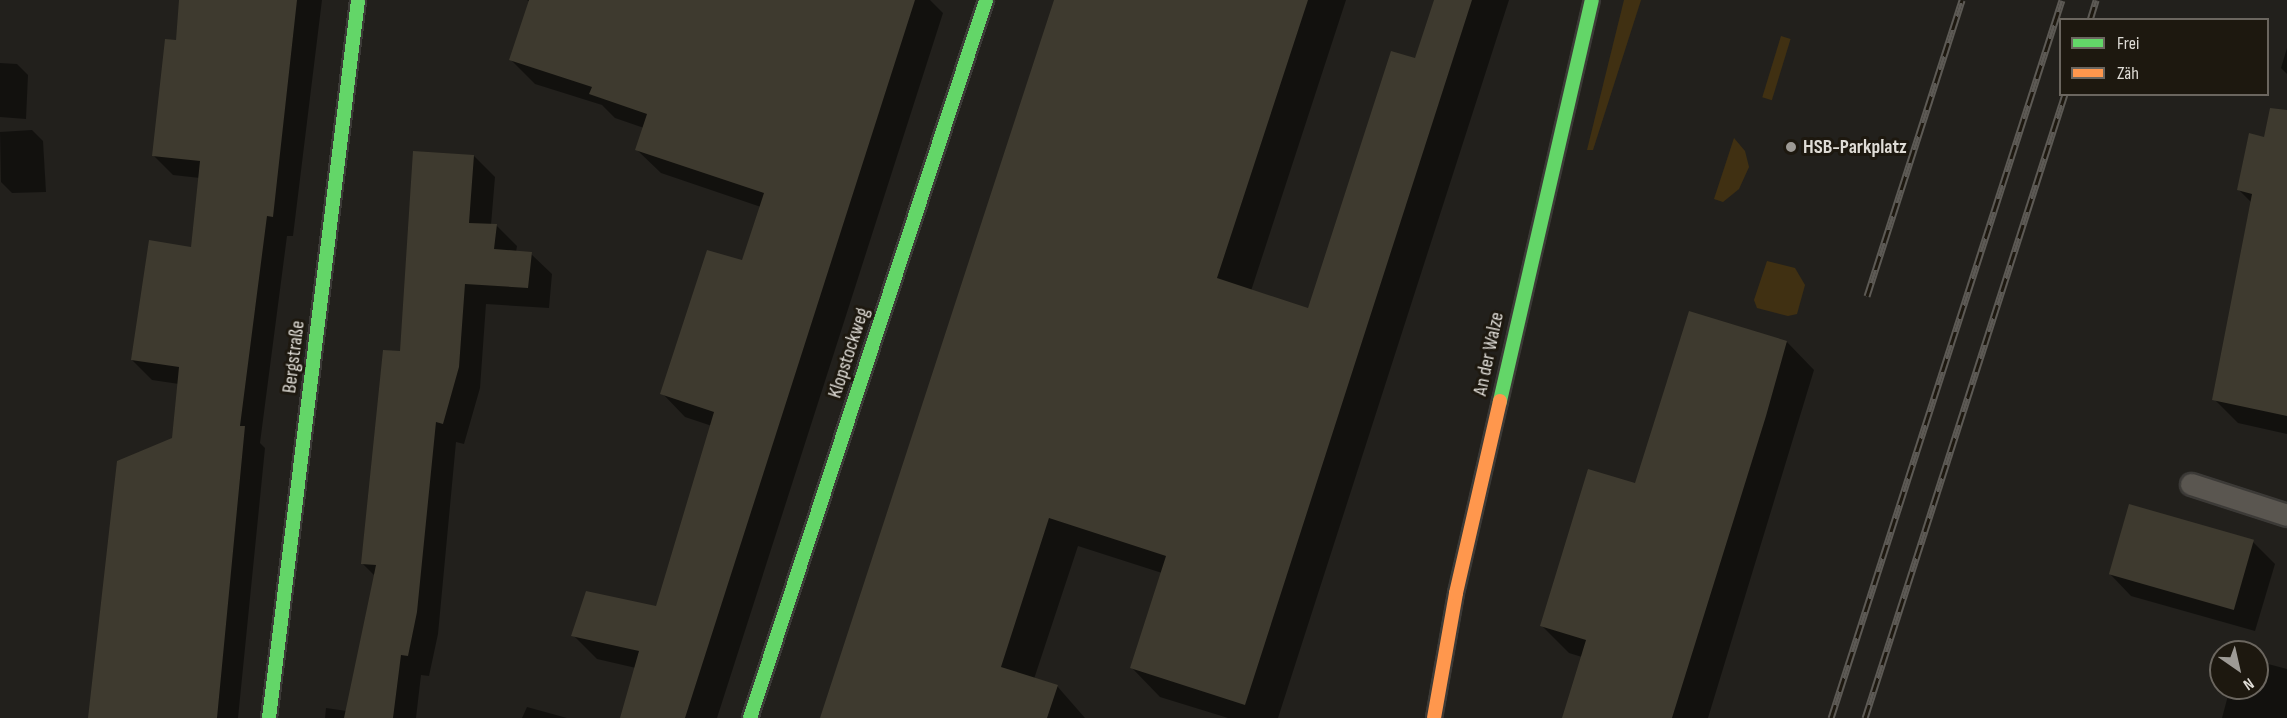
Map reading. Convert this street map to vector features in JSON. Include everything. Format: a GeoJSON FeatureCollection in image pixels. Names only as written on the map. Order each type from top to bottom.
{"type":"FeatureCollection","features":[{"type":"Feature","properties":{"kind":"street","name":"Bergstraße"},"geometry":{"type":"LineString","coordinates":[[269,718],[358,0]]}},
{"type":"Feature","properties":{"kind":"street","name":"Klopstockweg"},"geometry":{"type":"LineString","coordinates":[[750,718],[986,0]]}},
{"type":"Feature","properties":{"kind":"street","name":"An der Walze"},"geometry":{"type":"LineString","coordinates":[[1434,718],[1459,581],[1592,0]]}},
{"type":"Feature","properties":{"kind":"lane"},"geometry":{"type":"LineString","coordinates":[[2191,484],[2287,515]]}},
{"type":"Feature","properties":{"kind":"shaded area"},"geometry":{"type":"Polygon","coordinates":[[[1624,0],[1641,0],[1593,150],[1587,150],[1624,0]]]}},
{"type":"Feature","properties":{"kind":"shaded area"},"geometry":{"type":"Polygon","coordinates":[[[1781,36],[1791,39],[1772,100],[1762,97],[1781,36]]]}},
{"type":"Feature","properties":{"kind":"shaded area"},"geometry":{"type":"Polygon","coordinates":[[[1734,138],[1745,151],[1749,167],[1739,189],[1723,202],[1714,199],[1734,138]]]}},
{"type":"Feature","properties":{"kind":"shaded area"},"geometry":{"type":"Polygon","coordinates":[[[1767,261],[1795,268],[1805,285],[1797,314],[1788,316],[1757,308],[1754,300],[1767,261]]]}},
{"type":"Feature","properties":{"kind":"building"},"geometry":{"type":"Polygon","coordinates":[[[179,0],[297,0],[273,217],[267,216],[240,426],[245,426],[217,718],[88,718],[117,461],[172,438],[179,367],[131,360],[149,240],[191,247],[200,161],[152,156],[165,39],[176,40],[179,0]]]}},
{"type":"Feature","properties":{"kind":"building"},"geometry":{"type":"Polygon","coordinates":[[[529,0],[915,0],[685,718],[620,718],[639,651],[571,636],[586,591],[656,606],[714,412],[660,394],[707,250],[742,260],[764,193],[635,150],[647,114],[589,94],[592,87],[509,60],[529,0]]]}},
{"type":"Feature","properties":{"kind":"building"},"geometry":{"type":"Polygon","coordinates":[[[1054,0],[1308,0],[1217,278],[1308,308],[1391,51],[1415,58],[1434,0],[1472,0],[1245,705],[1130,668],[1166,556],[1049,518],[1001,667],[1058,685],[1047,718],[820,718],[1054,0]]]}},
{"type":"Feature","properties":{"kind":"building"},"geometry":{"type":"Polygon","coordinates":[[[2270,108],[2287,110],[2287,416],[2212,400],[2252,194],[2237,190],[2249,133],[2264,137],[2270,108]]]}},
{"type":"Feature","properties":{"kind":"building"},"geometry":{"type":"Polygon","coordinates":[[[413,151],[474,155],[469,223],[497,224],[494,249],[532,252],[528,288],[465,284],[459,367],[443,424],[436,422],[417,612],[408,656],[401,655],[393,718],[344,718],[376,565],[361,564],[383,350],[400,351],[413,151]]]}},
{"type":"Feature","properties":{"kind":"building"},"geometry":{"type":"Polygon","coordinates":[[[1689,311],[1787,341],[1672,718],[1562,718],[1586,640],[1540,626],[1588,469],[1635,483],[1689,311]]]}},
{"type":"Feature","properties":{"kind":"building"},"geometry":{"type":"Polygon","coordinates":[[[2129,504],[2254,540],[2234,610],[2109,574],[2129,504]]]}},
{"type":"Feature","properties":{"kind":"railway"},"geometry":{"type":"LineString","coordinates":[[1867,296],[1962,0]]}},
{"type":"Feature","properties":{"kind":"railway"},"geometry":{"type":"LineString","coordinates":[[1831,718],[2062,0]]}},
{"type":"Feature","properties":{"kind":"railway"},"geometry":{"type":"LineString","coordinates":[[2091,18],[2096,0]]}},
{"type":"Feature","properties":{"kind":"railway"},"geometry":{"type":"LineString","coordinates":[[1865,718],[2064,96]]}},
{"type":"Feature","properties":{"kind":"traffic: fast"},"geometry":{"type":"LineString","coordinates":[[269,718],[358,0]]}},
{"type":"Feature","properties":{"kind":"traffic: fast"},"geometry":{"type":"LineString","coordinates":[[750,718],[986,0]]}},
{"type":"Feature","properties":{"kind":"traffic: fast"},"geometry":{"type":"LineString","coordinates":[[1500,401],[1592,0]]}},
{"type":"Feature","properties":{"kind":"traffic: slow"},"geometry":{"type":"LineString","coordinates":[[1434,718],[1456,593],[1500,401]]}},
{"type":"Feature","properties":{"kind":"place","name":"HSB-Parkplatz"},"geometry":{"type":"Point","coordinates":[1791,147]}}]}
